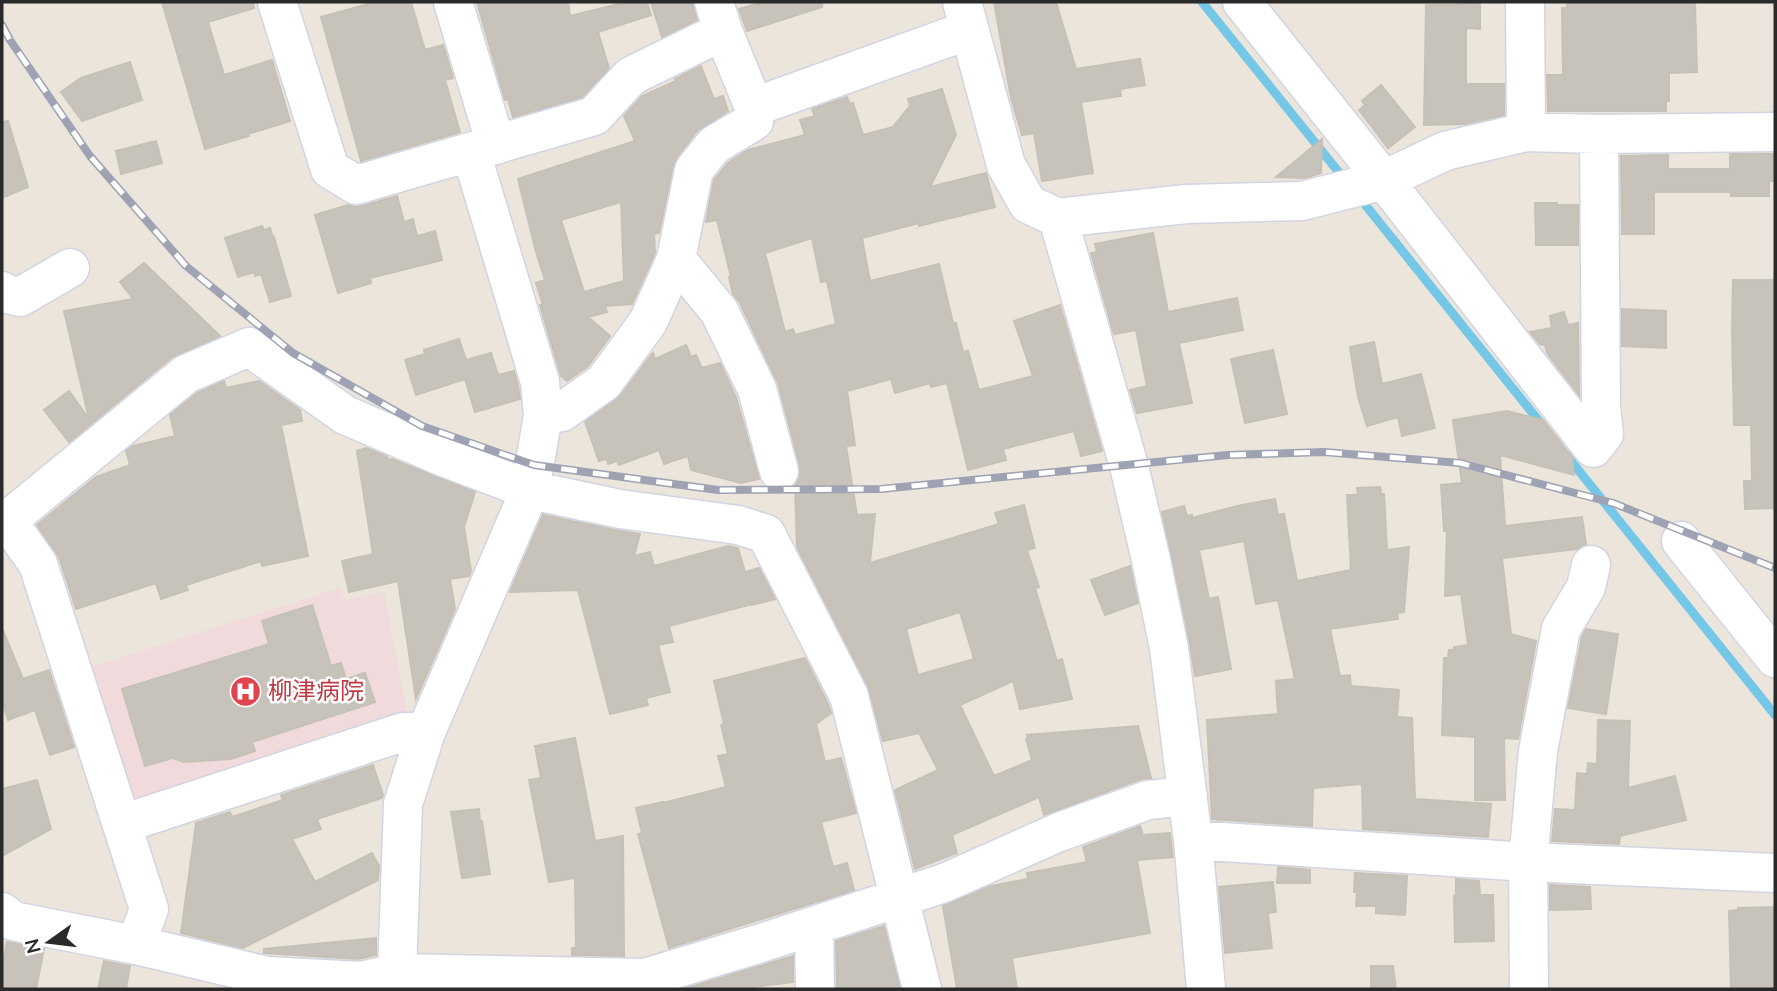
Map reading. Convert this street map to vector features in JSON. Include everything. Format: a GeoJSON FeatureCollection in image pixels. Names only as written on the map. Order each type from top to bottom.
{"type":"FeatureCollection","features":[{"type":"Feature","properties":{"kind":"street"},"geometry":{"type":"LineString","coordinates":[[277,2],[330,169],[356,185],[594,116],[631,76],[718,16],[754,107],[754,121],[714,145],[695,170],[676,259],[648,321],[604,382],[562,412],[543,416]]}},
{"type":"Feature","properties":{"kind":"street"},"geometry":{"type":"LineString","coordinates":[[397,973],[403,803],[426,732],[530,490],[543,416],[540,382],[483,148],[453,2]]}},
{"type":"Feature","properties":{"kind":"street"},"geometry":{"type":"LineString","coordinates":[[1242,2],[1593,448],[1604,434],[1601,407],[1599,134]]}},
{"type":"Feature","properties":{"kind":"street"},"geometry":{"type":"LineString","coordinates":[[1525,2],[1526,132]]}},
{"type":"Feature","properties":{"kind":"street"},"geometry":{"type":"LineString","coordinates":[[754,107],[965,16],[1006,166],[1028,204],[1058,218],[1186,204],[1302,201],[1384,180],[1445,151],[1526,132],[1775,132]]}},
{"type":"Feature","properties":{"kind":"street"},"geometry":{"type":"LineString","coordinates":[[1058,218],[1129,466],[1169,648],[1193,840],[1206,989]]}},
{"type":"Feature","properties":{"kind":"street"},"geometry":{"type":"LineString","coordinates":[[676,259],[719,311],[752,378],[779,471]]}},
{"type":"Feature","properties":{"kind":"street"},"geometry":{"type":"LineString","coordinates":[[2,291],[20,297],[69,268]]}},
{"type":"Feature","properties":{"kind":"street"},"geometry":{"type":"LineString","coordinates":[[136,946],[149,909],[38,564],[5,523],[186,374],[249,347],[345,415],[443,457],[530,490],[620,509],[738,524],[765,534],[849,696],[922,989]]}},
{"type":"Feature","properties":{"kind":"street"},"geometry":{"type":"LineString","coordinates":[[1681,541],[1775,658]]}},
{"type":"Feature","properties":{"kind":"street"},"geometry":{"type":"LineString","coordinates":[[1528,989],[1528,862],[1538,751],[1561,629],[1586,587],[1591,565]]}},
{"type":"Feature","properties":{"kind":"street"},"geometry":{"type":"LineString","coordinates":[[122,824],[403,732],[426,732]]}},
{"type":"Feature","properties":{"kind":"street"},"geometry":{"type":"LineString","coordinates":[[6,923],[136,946],[267,975],[361,985],[397,973],[645,978],[944,883],[1059,832],[1148,800],[1188,796]]}},
{"type":"Feature","properties":{"kind":"street"},"geometry":{"type":"LineString","coordinates":[[1193,840],[1528,862],[1775,873]]}},
{"type":"Feature","properties":{"kind":"street"},"geometry":{"type":"LineString","coordinates":[[814,926],[815,989]]}},
{"type":"Feature","properties":{"kind":"shaded area","name":"柳津病院"},"geometry":{"type":"Polygon","coordinates":[[[340,588],[345,600],[384,592],[407,712],[126,809],[81,670],[340,588]]]}},
{"type":"Feature","properties":{"kind":"building"},"geometry":{"type":"Polygon","coordinates":[[[162,2],[253,2],[254,8],[208,22],[224,75],[272,60],[290,121],[205,149],[162,2]]]}},
{"type":"Feature","properties":{"kind":"building"},"geometry":{"type":"Polygon","coordinates":[[[376,2],[411,2],[425,50],[443,45],[453,78],[445,80],[460,132],[361,161],[321,17],[376,2]]]}},
{"type":"Feature","properties":{"kind":"building"},"geometry":{"type":"Polygon","coordinates":[[[477,2],[568,2],[570,16],[627,2],[647,2],[651,15],[598,32],[609,68],[582,97],[513,117],[508,99],[505,100],[477,2]]]}},
{"type":"Feature","properties":{"kind":"building"},"geometry":{"type":"Polygon","coordinates":[[[651,2],[692,2],[697,20],[662,37],[651,2]]]}},
{"type":"Feature","properties":{"kind":"building"},"geometry":{"type":"Polygon","coordinates":[[[763,2],[822,2],[822,7],[747,31],[739,9],[763,2]]]}},
{"type":"Feature","properties":{"kind":"building"},"geometry":{"type":"Polygon","coordinates":[[[994,2],[1056,2],[1076,69],[1140,59],[1145,85],[1120,89],[1121,96],[1081,102],[1093,173],[1042,181],[1034,133],[1022,135],[1011,98],[994,2]]]}},
{"type":"Feature","properties":{"kind":"building"},"geometry":{"type":"Polygon","coordinates":[[[1458,2],[1480,2],[1480,29],[1466,28],[1466,84],[1504,84],[1504,115],[1465,124],[1424,125],[1426,5],[1458,5],[1458,2]]]}},
{"type":"Feature","properties":{"kind":"building"},"geometry":{"type":"Polygon","coordinates":[[[1567,2],[1695,2],[1697,72],[1669,73],[1669,101],[1666,101],[1666,111],[1548,111],[1547,75],[1563,75],[1562,8],[1567,8],[1567,2]]]}},
{"type":"Feature","properties":{"kind":"building"},"geometry":{"type":"Polygon","coordinates":[[[130,62],[142,100],[82,121],[61,92],[81,78],[130,62]]]}},
{"type":"Feature","properties":{"kind":"building"},"geometry":{"type":"Polygon","coordinates":[[[701,66],[714,99],[723,96],[728,111],[697,131],[677,157],[659,233],[654,234],[655,253],[632,304],[605,306],[607,312],[588,317],[610,336],[588,366],[567,381],[561,376],[540,305],[543,305],[536,283],[545,280],[518,179],[635,141],[624,116],[642,96],[676,81],[675,79],[701,66]],[[621,202],[561,220],[584,292],[624,281],[621,202]]]}},
{"type":"Feature","properties":{"kind":"building"},"geometry":{"type":"Polygon","coordinates":[[[1381,85],[1415,127],[1388,148],[1359,110],[1365,105],[1362,101],[1381,85]]]}},
{"type":"Feature","properties":{"kind":"building"},"geometry":{"type":"Polygon","coordinates":[[[942,89],[956,135],[930,187],[986,173],[995,207],[862,238],[870,281],[939,264],[953,323],[956,323],[963,352],[968,351],[979,390],[1033,376],[1014,321],[1060,305],[1102,451],[1081,456],[1074,431],[1003,449],[1006,460],[968,470],[947,383],[931,387],[930,383],[895,393],[891,379],[847,391],[855,445],[846,446],[857,515],[875,514],[870,563],[999,524],[995,513],[1024,505],[1035,548],[1027,550],[1039,587],[1035,588],[1057,661],[1062,659],[1072,699],[1020,709],[1013,681],[960,705],[994,776],[1032,760],[1027,735],[1138,726],[1151,778],[1141,779],[1044,815],[1039,797],[952,835],[957,853],[915,869],[895,790],[938,770],[919,733],[883,741],[868,686],[797,547],[795,486],[800,477],[800,466],[778,383],[739,301],[733,294],[717,220],[706,222],[714,180],[729,162],[748,150],[805,135],[800,120],[815,116],[812,109],[847,97],[850,104],[853,103],[863,135],[893,127],[910,106],[908,99],[942,89]],[[812,238],[765,253],[785,332],[793,329],[795,335],[836,324],[827,281],[821,282],[812,238]],[[960,612],[906,629],[918,675],[974,659],[960,612]]]}},
{"type":"Feature","properties":{"kind":"building"},"geometry":{"type":"Polygon","coordinates":[[[8,121],[28,187],[2,198],[2,122],[8,121]]]}},
{"type":"Feature","properties":{"kind":"building"},"geometry":{"type":"Polygon","coordinates":[[[1322,139],[1321,173],[1305,178],[1276,177],[1322,139]]]}},
{"type":"Feature","properties":{"kind":"building"},"geometry":{"type":"Polygon","coordinates":[[[156,141],[162,163],[121,174],[116,151],[156,141]]]}},
{"type":"Feature","properties":{"kind":"building"},"geometry":{"type":"Polygon","coordinates":[[[1730,154],[1775,154],[1775,181],[1769,181],[1769,196],[1731,196],[1731,192],[1654,192],[1654,234],[1622,234],[1621,156],[1668,155],[1668,169],[1730,169],[1730,154]]]}},
{"type":"Feature","properties":{"kind":"building"},"geometry":{"type":"Polygon","coordinates":[[[397,196],[404,222],[413,219],[417,236],[435,231],[442,260],[370,278],[371,283],[338,293],[315,215],[348,205],[362,206],[397,196]]]}},
{"type":"Feature","properties":{"kind":"building"},"geometry":{"type":"Polygon","coordinates":[[[1535,203],[1578,205],[1578,245],[1536,245],[1535,203]]]}},
{"type":"Feature","properties":{"kind":"building"},"geometry":{"type":"Polygon","coordinates":[[[262,226],[264,230],[270,228],[274,237],[291,296],[270,302],[261,274],[255,276],[254,272],[238,277],[225,238],[262,226]]]}},
{"type":"Feature","properties":{"kind":"building"},"geometry":{"type":"Polygon","coordinates":[[[1153,233],[1168,312],[1237,298],[1243,330],[1179,343],[1192,403],[1137,413],[1130,390],[1147,386],[1136,330],[1114,334],[1091,253],[1097,252],[1095,244],[1153,233]]]}},
{"type":"Feature","properties":{"kind":"building"},"geometry":{"type":"Polygon","coordinates":[[[144,263],[220,336],[172,357],[69,442],[44,410],[69,391],[89,419],[64,311],[133,299],[120,282],[144,263]]]}},
{"type":"Feature","properties":{"kind":"building"},"geometry":{"type":"Polygon","coordinates":[[[1733,280],[1773,280],[1775,508],[1745,509],[1744,481],[1752,481],[1751,425],[1734,425],[1733,280]]]}},
{"type":"Feature","properties":{"kind":"building"},"geometry":{"type":"Polygon","coordinates":[[[1622,309],[1666,311],[1666,348],[1622,346],[1622,309]]]}},
{"type":"Feature","properties":{"kind":"building"},"geometry":{"type":"Polygon","coordinates":[[[1564,312],[1568,325],[1578,323],[1579,395],[1547,353],[1545,345],[1540,344],[1530,332],[1552,328],[1550,316],[1564,312]]]}},
{"type":"Feature","properties":{"kind":"building"},"geometry":{"type":"Polygon","coordinates":[[[459,339],[466,360],[491,353],[498,375],[514,371],[520,399],[475,412],[465,379],[416,395],[405,360],[425,354],[424,350],[459,339]]]}},
{"type":"Feature","properties":{"kind":"building"},"geometry":{"type":"Polygon","coordinates":[[[1374,342],[1382,384],[1421,374],[1435,428],[1402,436],[1398,417],[1367,426],[1358,397],[1350,347],[1374,342]]]}},
{"type":"Feature","properties":{"kind":"building"},"geometry":{"type":"Polygon","coordinates":[[[686,345],[691,357],[696,355],[702,368],[720,363],[736,397],[759,479],[741,483],[691,470],[688,456],[664,464],[659,450],[619,465],[617,461],[608,464],[607,459],[599,461],[585,422],[621,395],[653,353],[655,359],[686,345]]]}},
{"type":"Feature","properties":{"kind":"building"},"geometry":{"type":"Polygon","coordinates":[[[1273,350],[1287,414],[1245,423],[1231,359],[1273,350]]]}},
{"type":"Feature","properties":{"kind":"building"},"geometry":{"type":"Polygon","coordinates":[[[224,381],[226,388],[259,381],[300,410],[302,421],[281,425],[308,556],[262,566],[261,561],[186,585],[188,590],[161,599],[156,583],[76,609],[59,557],[37,525],[96,477],[130,465],[126,451],[133,446],[175,436],[170,415],[197,393],[224,381]]]}},
{"type":"Feature","properties":{"kind":"building"},"geometry":{"type":"Polygon","coordinates":[[[1507,411],[1543,420],[1572,457],[1574,475],[1500,455],[1505,526],[1582,517],[1586,544],[1577,549],[1502,558],[1511,634],[1536,641],[1518,739],[1504,738],[1505,800],[1475,800],[1475,737],[1442,735],[1444,658],[1448,658],[1449,650],[1454,650],[1454,647],[1468,645],[1461,594],[1445,596],[1447,531],[1444,531],[1441,485],[1462,483],[1453,420],[1507,411]]]}},
{"type":"Feature","properties":{"kind":"building"},"geometry":{"type":"Polygon","coordinates":[[[366,448],[386,456],[389,460],[475,492],[464,527],[471,571],[469,576],[450,579],[455,609],[416,699],[398,581],[349,592],[342,561],[373,554],[357,451],[366,448]]]}},
{"type":"Feature","properties":{"kind":"building"},"geometry":{"type":"Polygon","coordinates":[[[1380,487],[1381,494],[1384,494],[1387,550],[1409,547],[1404,612],[1397,613],[1398,619],[1330,629],[1340,676],[1350,675],[1351,686],[1399,690],[1397,717],[1412,718],[1415,799],[1491,804],[1488,837],[1363,829],[1362,784],[1313,788],[1312,826],[1212,819],[1207,720],[1278,714],[1276,681],[1295,679],[1278,600],[1256,604],[1244,541],[1199,550],[1209,599],[1218,597],[1231,669],[1195,676],[1162,512],[1184,506],[1187,516],[1192,515],[1192,518],[1275,499],[1278,515],[1284,514],[1297,581],[1351,570],[1347,495],[1358,495],[1357,488],[1380,487]]]}},
{"type":"Feature","properties":{"kind":"building"},"geometry":{"type":"Polygon","coordinates":[[[543,515],[640,534],[634,556],[650,552],[654,566],[728,546],[738,548],[745,572],[759,568],[775,599],[669,626],[673,642],[658,645],[670,692],[646,698],[648,705],[610,714],[578,590],[510,592],[543,515]]]}},
{"type":"Feature","properties":{"kind":"building"},"geometry":{"type":"Polygon","coordinates":[[[1130,566],[1138,603],[1105,615],[1091,580],[1130,566]]]}},
{"type":"Feature","properties":{"kind":"building"},"geometry":{"type":"Polygon","coordinates":[[[312,605],[331,666],[341,663],[346,679],[365,673],[375,702],[252,742],[255,751],[231,759],[184,762],[173,758],[145,766],[122,689],[269,644],[262,621],[312,605]]]}},
{"type":"Feature","properties":{"kind":"building"},"geometry":{"type":"Polygon","coordinates":[[[2,628],[23,679],[49,670],[74,747],[50,755],[35,710],[8,720],[2,701],[2,628]]]}},
{"type":"Feature","properties":{"kind":"building"},"geometry":{"type":"Polygon","coordinates":[[[1586,629],[1618,634],[1606,714],[1568,708],[1582,637],[1586,629]]]}},
{"type":"Feature","properties":{"kind":"building"},"geometry":{"type":"Polygon","coordinates":[[[805,658],[831,713],[816,724],[825,762],[841,758],[856,813],[821,822],[833,867],[847,863],[854,890],[669,948],[638,834],[642,833],[636,808],[726,787],[718,756],[728,754],[714,681],[805,658]]]}},
{"type":"Feature","properties":{"kind":"building"},"geometry":{"type":"Polygon","coordinates":[[[1598,720],[1630,721],[1628,788],[1675,776],[1686,820],[1620,836],[1619,844],[1552,841],[1555,809],[1575,810],[1577,773],[1587,774],[1588,763],[1597,764],[1598,720]]]}},
{"type":"Feature","properties":{"kind":"building"},"geometry":{"type":"Polygon","coordinates":[[[575,738],[595,841],[623,836],[624,956],[572,955],[572,948],[576,948],[575,878],[549,882],[529,780],[541,778],[535,746],[575,738]]]}},
{"type":"Feature","properties":{"kind":"building"},"geometry":{"type":"Polygon","coordinates":[[[373,765],[382,798],[317,819],[321,829],[292,839],[315,882],[372,853],[379,866],[378,880],[243,948],[181,933],[196,823],[230,812],[232,817],[283,800],[281,795],[373,765]]]}},
{"type":"Feature","properties":{"kind":"building"},"geometry":{"type":"Polygon","coordinates":[[[37,780],[51,829],[2,856],[2,789],[37,780]]]}},
{"type":"Feature","properties":{"kind":"building"},"geometry":{"type":"Polygon","coordinates":[[[479,809],[490,874],[462,878],[451,812],[479,809]]]}},
{"type":"Feature","properties":{"kind":"building"},"geometry":{"type":"Polygon","coordinates":[[[1140,826],[1143,835],[1170,833],[1173,857],[1137,860],[1150,933],[1012,958],[1017,989],[957,989],[943,906],[991,886],[1028,879],[1027,873],[1087,862],[1083,847],[1140,826]]]}},
{"type":"Feature","properties":{"kind":"building"},"geometry":{"type":"Polygon","coordinates":[[[1278,867],[1310,870],[1310,883],[1277,883],[1278,867]]]}},
{"type":"Feature","properties":{"kind":"building"},"geometry":{"type":"Polygon","coordinates":[[[1355,873],[1407,876],[1405,915],[1376,913],[1376,906],[1356,906],[1355,873]]]}},
{"type":"Feature","properties":{"kind":"building"},"geometry":{"type":"Polygon","coordinates":[[[1456,879],[1479,881],[1480,895],[1493,895],[1494,941],[1455,942],[1456,879]]]}},
{"type":"Feature","properties":{"kind":"building"},"geometry":{"type":"Polygon","coordinates":[[[1273,882],[1276,912],[1268,913],[1272,948],[1225,953],[1219,887],[1273,882]]]}},
{"type":"Feature","properties":{"kind":"building"},"geometry":{"type":"Polygon","coordinates":[[[1550,885],[1590,887],[1591,909],[1550,910],[1550,885]]]}},
{"type":"Feature","properties":{"kind":"building"},"geometry":{"type":"Polygon","coordinates":[[[1775,907],[1775,989],[1731,989],[1729,911],[1738,908],[1775,907]]]}},
{"type":"Feature","properties":{"kind":"building"},"geometry":{"type":"Polygon","coordinates":[[[884,926],[900,989],[837,989],[836,941],[884,926]]]}},
{"type":"Feature","properties":{"kind":"building"},"geometry":{"type":"Polygon","coordinates":[[[376,938],[376,955],[358,959],[264,953],[264,949],[376,938]]]}},
{"type":"Feature","properties":{"kind":"building"},"geometry":{"type":"Polygon","coordinates":[[[7,942],[44,949],[36,989],[2,989],[2,967],[7,942]]]}},
{"type":"Feature","properties":{"kind":"building"},"geometry":{"type":"Polygon","coordinates":[[[793,956],[793,982],[747,989],[684,989],[793,956]]]}},
{"type":"Feature","properties":{"kind":"building"},"geometry":{"type":"Polygon","coordinates":[[[104,961],[130,966],[126,989],[98,989],[104,961]]]}},
{"type":"Feature","properties":{"kind":"building"},"geometry":{"type":"Polygon","coordinates":[[[1371,966],[1393,966],[1396,989],[1371,989],[1371,966]]]}},
{"type":"Feature","properties":{"kind":"waterway"},"geometry":{"type":"LineString","coordinates":[[1202,2],[1345,180]]}},
{"type":"Feature","properties":{"kind":"waterway"},"geometry":{"type":"LineString","coordinates":[[1359,197],[1543,426]]}},
{"type":"Feature","properties":{"kind":"waterway"},"geometry":{"type":"LineString","coordinates":[[1567,456],[1775,715]]}},
{"type":"Feature","properties":{"kind":"railway"},"geometry":{"type":"LineString","coordinates":[[2,25],[90,156],[186,266],[293,353],[422,426],[534,465],[718,490],[881,489],[1228,455],[1324,452],[1460,463],[1613,503],[1775,568]]}},
{"type":"Feature","properties":{"kind":"place","name":"柳津病院"},"geometry":{"type":"Point","coordinates":[245,691]}}]}
